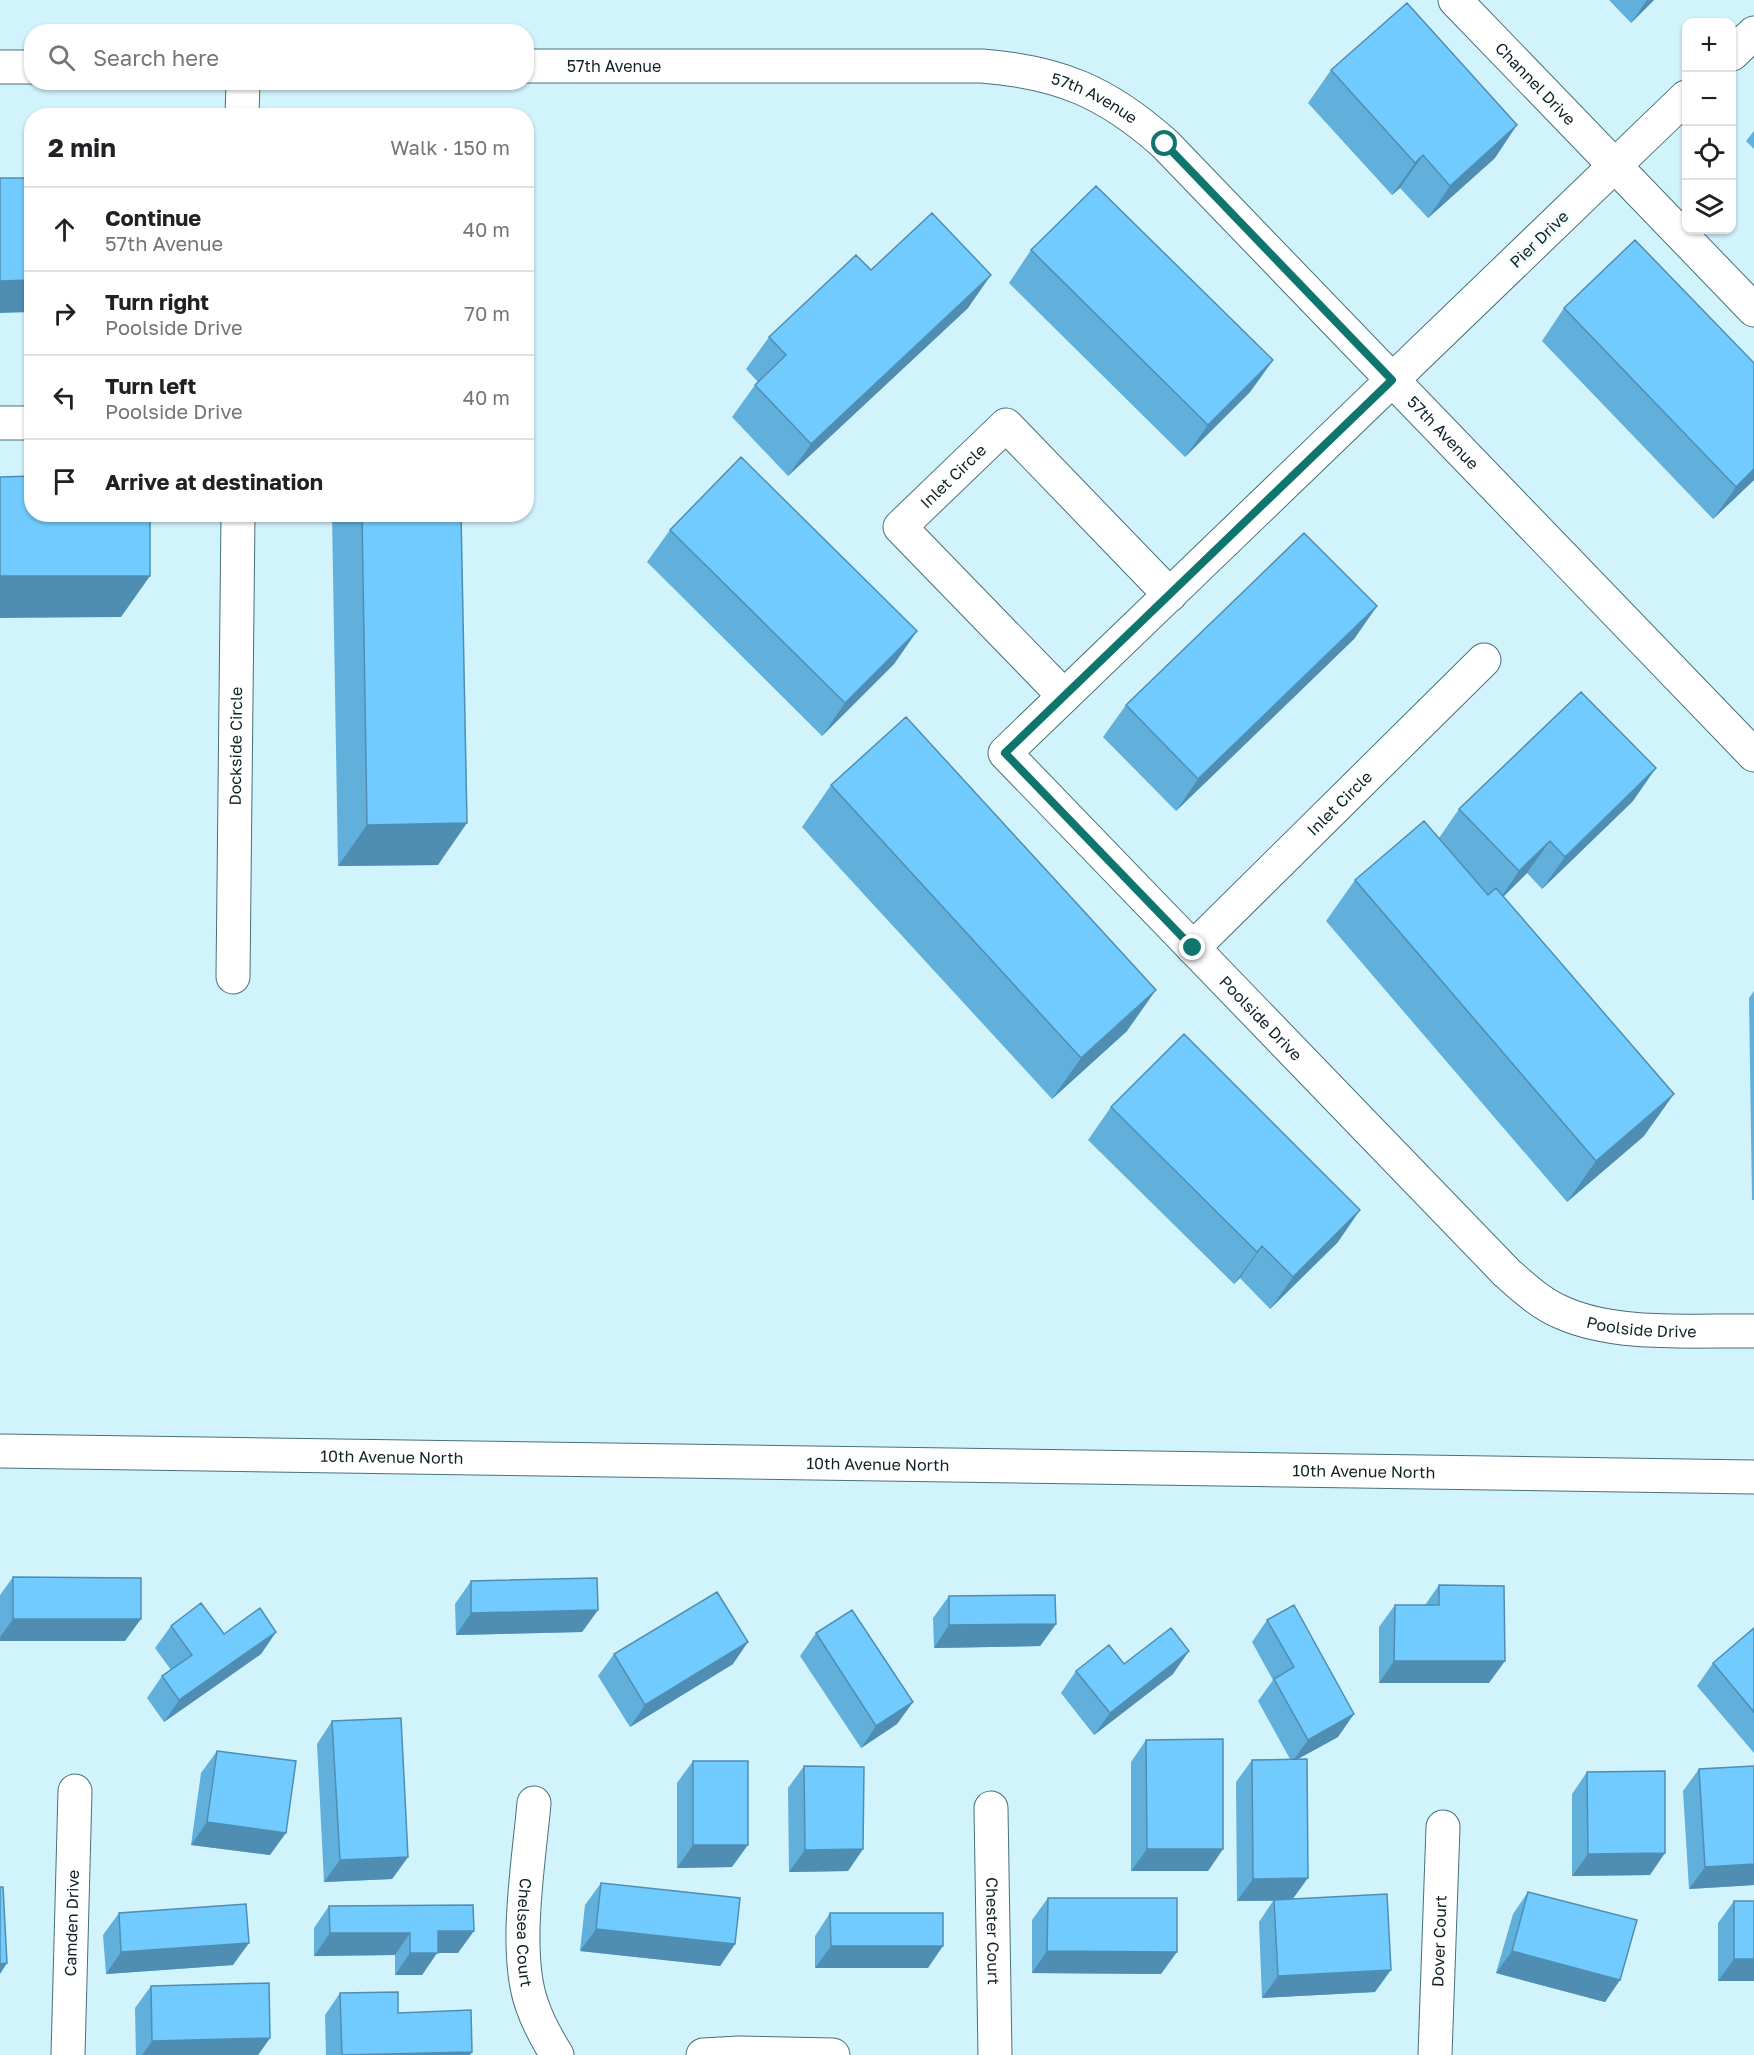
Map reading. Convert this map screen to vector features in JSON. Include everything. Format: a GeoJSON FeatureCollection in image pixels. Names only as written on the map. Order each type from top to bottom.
{"type":"FeatureCollection","features":[{"type":"Feature","properties":{"kind":"street","name":"Channel Drive"},"geometry":{"type":"LineString","coordinates":[[1455,0],[1754,310]]}},
{"type":"Feature","properties":{"kind":"street"},"geometry":{"type":"LineString","coordinates":[[1736,49],[1754,33]]}},
{"type":"Feature","properties":{"kind":"street","name":"57th Avenue"},"geometry":{"type":"LineString","coordinates":[[534,66],[982,66],[1038,73],[1081,87],[1111,102],[1140,122],[1165,144],[1754,755]]}},
{"type":"Feature","properties":{"kind":"street"},"geometry":{"type":"LineString","coordinates":[[0,67],[24,67]]}},
{"type":"Feature","properties":{"kind":"street"},"geometry":{"type":"LineString","coordinates":[[242,108],[243,90]]}},
{"type":"Feature","properties":{"kind":"street","name":"Pier Drive"},"geometry":{"type":"LineString","coordinates":[[1392,380],[1682,101]]}},
{"type":"Feature","properties":{"kind":"street","name":"Poolside Drive"},"geometry":{"type":"LineString","coordinates":[[1392,380],[1005,753],[1507,1273],[1533,1296],[1562,1313],[1617,1327],[1754,1331]]}},
{"type":"Feature","properties":{"kind":"street"},"geometry":{"type":"LineString","coordinates":[[0,423],[24,423]]}},
{"type":"Feature","properties":{"kind":"street","name":"Inlet Circle"},"geometry":{"type":"LineString","coordinates":[[1064,696],[900,527],[1006,425],[1170,595]]}},
{"type":"Feature","properties":{"kind":"street","name":"Dockside Circle"},"geometry":{"type":"LineString","coordinates":[[233,977],[238,522]]}},
{"type":"Feature","properties":{"kind":"street","name":"Inlet Circle"},"geometry":{"type":"LineString","coordinates":[[1193,948],[1484,660]]}},
{"type":"Feature","properties":{"kind":"street","name":"10th Avenue North"},"geometry":{"type":"LineString","coordinates":[[0,1451],[1754,1477]]}},
{"type":"Feature","properties":{"kind":"street","name":"Camden Drive"},"geometry":{"type":"LineString","coordinates":[[68,2055],[75,1791]]}},
{"type":"Feature","properties":{"kind":"street","name":"Chelsea Court"},"geometry":{"type":"LineString","coordinates":[[534,1803],[523,1932],[524,1969],[531,2004],[546,2038],[557,2055]]}},
{"type":"Feature","properties":{"kind":"street","name":"Chester Court"},"geometry":{"type":"LineString","coordinates":[[991,1808],[995,2055]]}},
{"type":"Feature","properties":{"kind":"street","name":"Dover Court"},"geometry":{"type":"LineString","coordinates":[[1435,2055],[1443,1827]]}},
{"type":"Feature","properties":{"kind":"street"},"geometry":{"type":"LineString","coordinates":[[703,2055],[739,2053],[833,2055]]}},
{"type":"Feature","properties":{"kind":"building"},"geometry":{"type":"Polygon","coordinates":[[[1407,3],[1517,125],[1450,186],[1423,155],[1415,163],[1331,70],[1407,3]]]}},
{"type":"Feature","properties":{"kind":"building"},"geometry":{"type":"Polygon","coordinates":[[[0,178],[24,178],[24,280],[0,281],[0,178]]]}},
{"type":"Feature","properties":{"kind":"building"},"geometry":{"type":"Polygon","coordinates":[[[1096,186],[1273,360],[1208,425],[1031,250],[1096,186]]]}},
{"type":"Feature","properties":{"kind":"building"},"geometry":{"type":"Polygon","coordinates":[[[932,213],[991,275],[811,444],[755,385],[786,355],[769,337],[856,255],[871,270],[932,213]]]}},
{"type":"Feature","properties":{"kind":"building"},"geometry":{"type":"Polygon","coordinates":[[[1635,240],[1754,363],[1754,469],[1736,487],[1564,308],[1635,240]]]}},
{"type":"Feature","properties":{"kind":"building"},"geometry":{"type":"Polygon","coordinates":[[[741,457],[917,631],[845,703],[670,530],[741,457]]]}},
{"type":"Feature","properties":{"kind":"building"},"geometry":{"type":"Polygon","coordinates":[[[24,476],[24,522],[150,522],[150,576],[0,576],[0,477],[24,476]]]}},
{"type":"Feature","properties":{"kind":"building"},"geometry":{"type":"Polygon","coordinates":[[[362,522],[461,522],[467,823],[367,825],[362,522]]]}},
{"type":"Feature","properties":{"kind":"building"},"geometry":{"type":"Polygon","coordinates":[[[1304,533],[1377,606],[1198,779],[1126,705],[1304,533]]]}},
{"type":"Feature","properties":{"kind":"building"},"geometry":{"type":"Polygon","coordinates":[[[1581,692],[1656,768],[1565,857],[1550,841],[1519,871],[1459,809],[1581,692]]]}},
{"type":"Feature","properties":{"kind":"building"},"geometry":{"type":"Polygon","coordinates":[[[906,717],[1156,990],[1081,1058],[831,785],[906,717]]]}},
{"type":"Feature","properties":{"kind":"building"},"geometry":{"type":"Polygon","coordinates":[[[1424,821],[1488,895],[1496,888],[1674,1094],[1596,1161],[1355,880],[1424,821]]]}},
{"type":"Feature","properties":{"kind":"building"},"geometry":{"type":"Polygon","coordinates":[[[1184,1034],[1360,1210],[1293,1277],[1262,1246],[1257,1252],[1111,1107],[1184,1034]]]}},
{"type":"Feature","properties":{"kind":"building"},"geometry":{"type":"Polygon","coordinates":[[[13,1577],[141,1578],[141,1619],[13,1619],[13,1577]]]}},
{"type":"Feature","properties":{"kind":"building"},"geometry":{"type":"Polygon","coordinates":[[[597,1578],[598,1610],[471,1613],[471,1581],[597,1578]]]}},
{"type":"Feature","properties":{"kind":"building"},"geometry":{"type":"Polygon","coordinates":[[[1439,1585],[1504,1586],[1505,1661],[1394,1661],[1395,1605],[1439,1605],[1439,1585]]]}},
{"type":"Feature","properties":{"kind":"building"},"geometry":{"type":"Polygon","coordinates":[[[717,1592],[748,1642],[645,1705],[614,1654],[717,1592]]]}},
{"type":"Feature","properties":{"kind":"building"},"geometry":{"type":"Polygon","coordinates":[[[1055,1595],[1056,1624],[949,1625],[949,1596],[1055,1595]]]}},
{"type":"Feature","properties":{"kind":"building"},"geometry":{"type":"Polygon","coordinates":[[[201,1603],[224,1634],[260,1608],[276,1632],[179,1700],[162,1676],[192,1655],[171,1626],[201,1603]]]}},
{"type":"Feature","properties":{"kind":"building"},"geometry":{"type":"Polygon","coordinates":[[[1294,1605],[1354,1714],[1308,1740],[1274,1679],[1294,1667],[1267,1620],[1294,1605]]]}},
{"type":"Feature","properties":{"kind":"building"},"geometry":{"type":"Polygon","coordinates":[[[852,1610],[913,1702],[876,1726],[816,1633],[852,1610]]]}},
{"type":"Feature","properties":{"kind":"building"},"geometry":{"type":"Polygon","coordinates":[[[1171,1628],[1189,1651],[1110,1713],[1076,1671],[1109,1645],[1124,1664],[1171,1628]]]}},
{"type":"Feature","properties":{"kind":"building"},"geometry":{"type":"Polygon","coordinates":[[[1754,1628],[1754,1712],[1713,1663],[1754,1628]]]}},
{"type":"Feature","properties":{"kind":"building"},"geometry":{"type":"Polygon","coordinates":[[[401,1718],[408,1857],[340,1860],[332,1721],[401,1718]]]}},
{"type":"Feature","properties":{"kind":"building"},"geometry":{"type":"Polygon","coordinates":[[[1223,1739],[1223,1849],[1147,1849],[1146,1740],[1223,1739]]]}},
{"type":"Feature","properties":{"kind":"building"},"geometry":{"type":"Polygon","coordinates":[[[217,1751],[296,1761],[286,1833],[207,1822],[217,1751]]]}},
{"type":"Feature","properties":{"kind":"building"},"geometry":{"type":"Polygon","coordinates":[[[1307,1759],[1308,1878],[1253,1879],[1252,1760],[1307,1759]]]}},
{"type":"Feature","properties":{"kind":"building"},"geometry":{"type":"Polygon","coordinates":[[[693,1761],[748,1761],[748,1845],[693,1845],[693,1761]]]}},
{"type":"Feature","properties":{"kind":"building"},"geometry":{"type":"Polygon","coordinates":[[[804,1766],[864,1767],[863,1849],[805,1850],[804,1766]]]}},
{"type":"Feature","properties":{"kind":"building"},"geometry":{"type":"Polygon","coordinates":[[[1754,1766],[1754,1864],[1705,1867],[1699,1769],[1754,1766]]]}},
{"type":"Feature","properties":{"kind":"building"},"geometry":{"type":"Polygon","coordinates":[[[1665,1771],[1665,1853],[1588,1854],[1587,1772],[1665,1771]]]}},
{"type":"Feature","properties":{"kind":"building"},"geometry":{"type":"Polygon","coordinates":[[[601,1883],[740,1898],[735,1944],[596,1929],[601,1883]]]}},
{"type":"Feature","properties":{"kind":"building"},"geometry":{"type":"Polygon","coordinates":[[[0,1887],[3,1887],[7,1963],[0,1964],[0,1887]]]}},
{"type":"Feature","properties":{"kind":"building"},"geometry":{"type":"Polygon","coordinates":[[[1528,1892],[1637,1920],[1620,1980],[1512,1951],[1528,1892]]]}},
{"type":"Feature","properties":{"kind":"building"},"geometry":{"type":"Polygon","coordinates":[[[1387,1894],[1391,1970],[1278,1976],[1274,1900],[1387,1894]]]}},
{"type":"Feature","properties":{"kind":"building"},"geometry":{"type":"Polygon","coordinates":[[[1048,1898],[1177,1898],[1177,1952],[1047,1951],[1048,1898]]]}},
{"type":"Feature","properties":{"kind":"building"},"geometry":{"type":"Polygon","coordinates":[[[1734,1901],[1754,1901],[1754,1959],[1734,1959],[1734,1901]]]}},
{"type":"Feature","properties":{"kind":"building"},"geometry":{"type":"Polygon","coordinates":[[[246,1904],[249,1943],[121,1952],[119,1913],[246,1904]]]}},
{"type":"Feature","properties":{"kind":"building"},"geometry":{"type":"Polygon","coordinates":[[[473,1905],[474,1931],[438,1931],[438,1953],[410,1953],[410,1933],[330,1933],[329,1906],[473,1905]]]}},
{"type":"Feature","properties":{"kind":"building"},"geometry":{"type":"Polygon","coordinates":[[[830,1913],[943,1913],[943,1946],[831,1946],[830,1913]]]}},
{"type":"Feature","properties":{"kind":"building"},"geometry":{"type":"Polygon","coordinates":[[[269,1983],[270,2038],[152,2041],[151,1986],[269,1983]]]}},
{"type":"Feature","properties":{"kind":"building"},"geometry":{"type":"Polygon","coordinates":[[[398,1992],[398,2013],[471,2010],[472,2052],[342,2055],[340,1993],[398,1992]]]}},
{"type":"Feature","properties":{"kind":"route"},"geometry":{"type":"LineString","coordinates":[[1165,144],[1392,380],[1005,753],[1193,948]]}}]}
